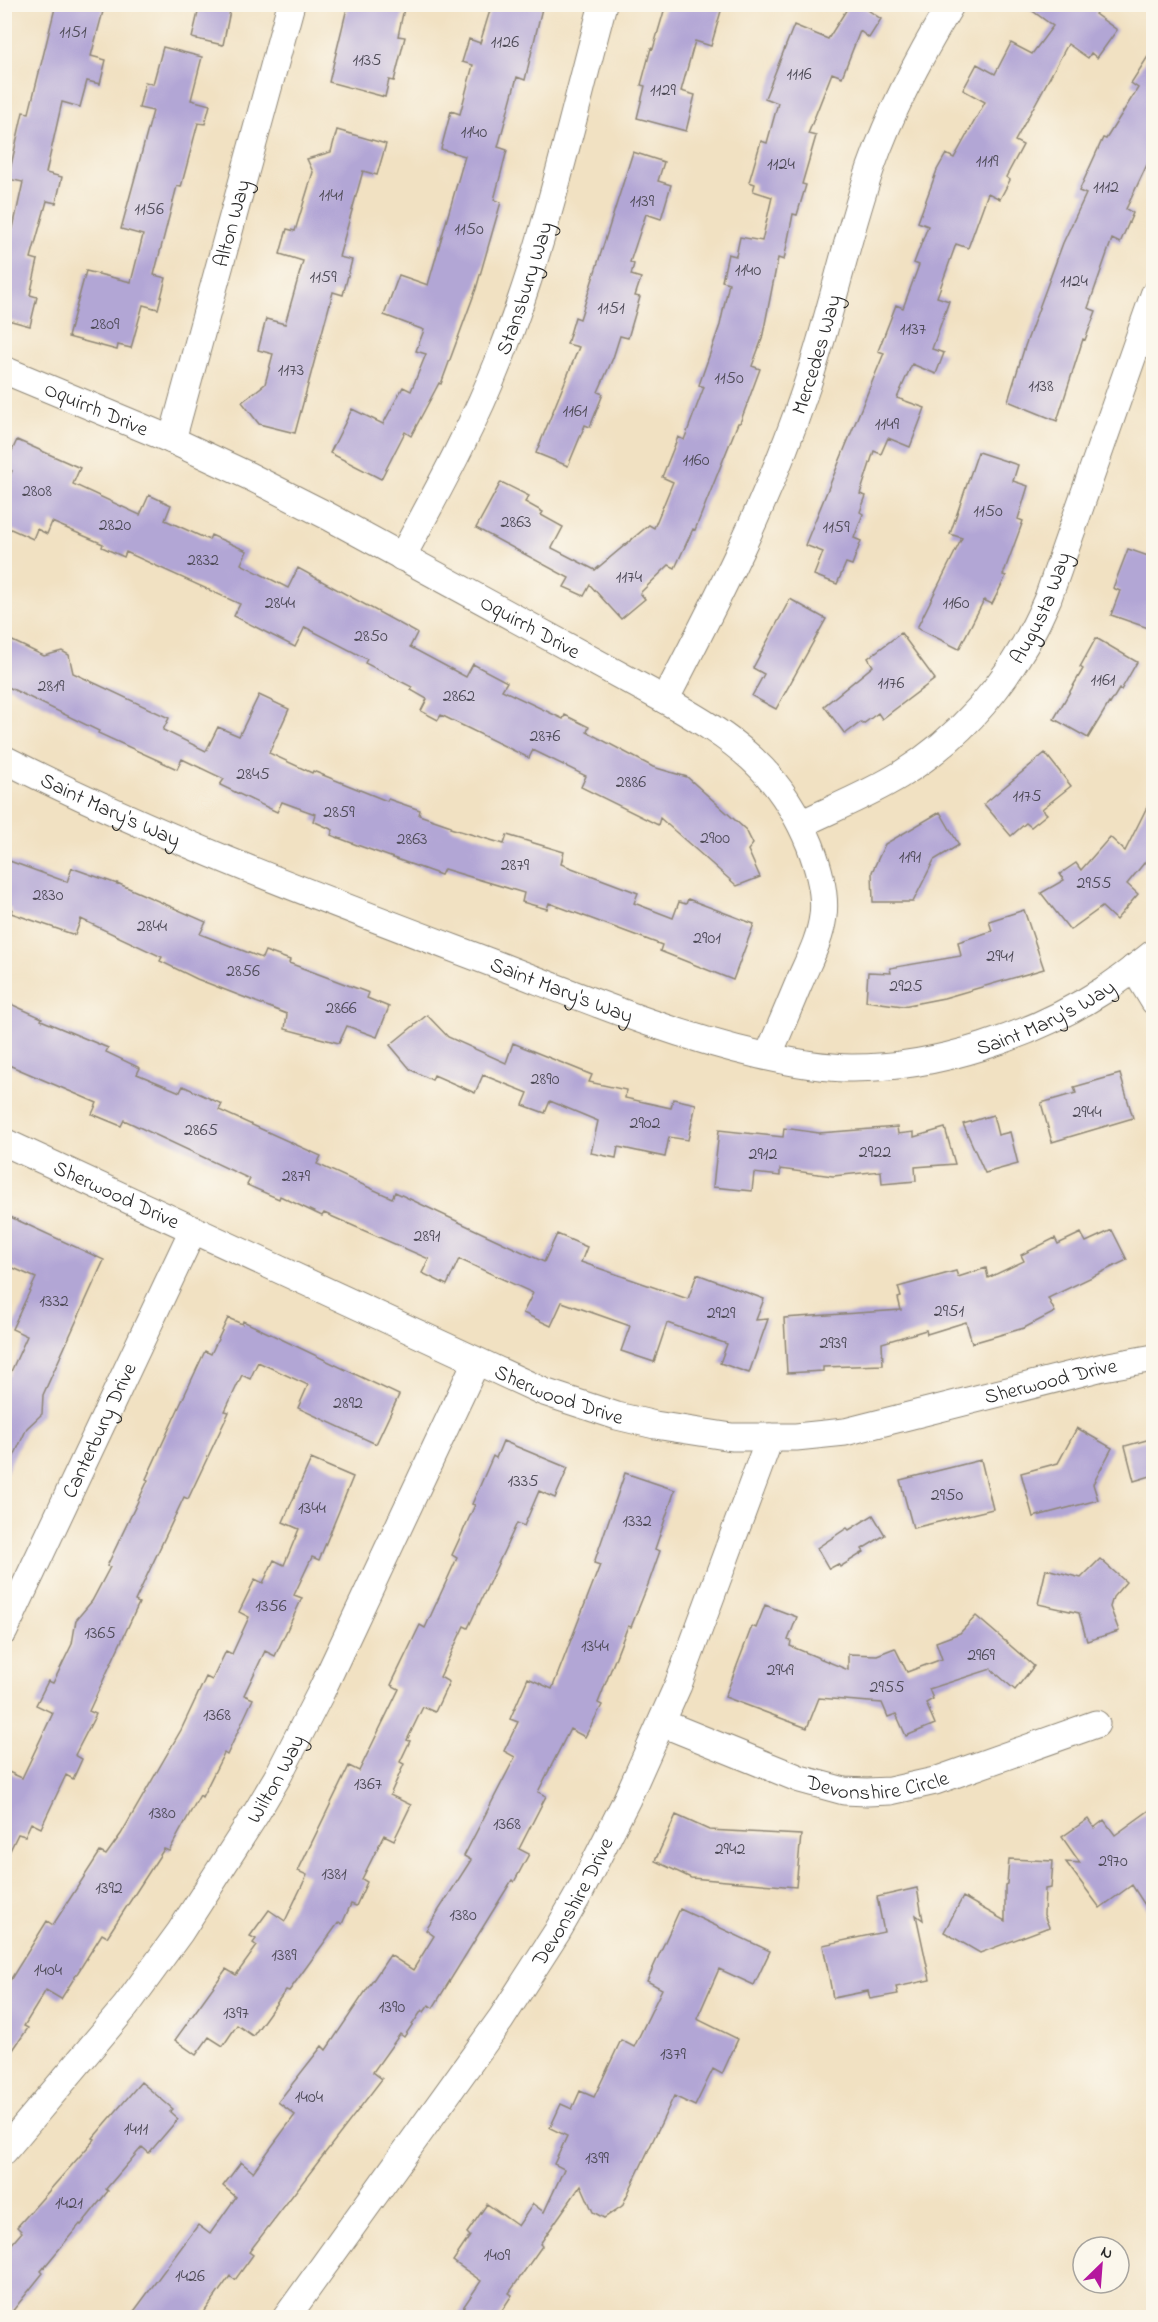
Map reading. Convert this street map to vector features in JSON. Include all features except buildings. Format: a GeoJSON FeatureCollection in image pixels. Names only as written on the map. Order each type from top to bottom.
{"type":"FeatureCollection","features":[{"type":"Feature","properties":{"kind":"street","name":"Alton Way"},"geometry":{"type":"LineString","coordinates":[[172,440],[291,4]]}},
{"type":"Feature","properties":{"kind":"street","name":"Stansbury Way"},"geometry":{"type":"LineString","coordinates":[[402,557],[460,450],[511,328],[542,233],[603,4]]}},
{"type":"Feature","properties":{"kind":"street","name":"Mercedes Way"},"geometry":{"type":"LineString","coordinates":[[665,700],[735,564],[771,482],[808,383],[862,196],[886,128],[926,46],[951,4]]}},
{"type":"Feature","properties":{"kind":"street","name":"Augusta Way"},"geometry":{"type":"LineString","coordinates":[[801,824],[900,775],[927,756],[973,716],[1008,673],[1048,598],[1154,295]]}},
{"type":"Feature","properties":{"kind":"street","name":"Oquirrh Drive"},"geometry":{"type":"LineString","coordinates":[[4,370],[172,440],[278,490],[665,700],[715,729],[749,755],[764,769],[784,795],[801,824],[814,857],[822,888],[823,915],[817,940],[768,1056]]}},
{"type":"Feature","properties":{"kind":"street","name":"Saint Mary's Way"},"geometry":{"type":"LineString","coordinates":[[4,759],[151,829],[257,874],[630,1016],[723,1046],[809,1065],[851,1068],[893,1066],[941,1058],[987,1045],[1032,1028],[1103,991],[1144,961]]}},
{"type":"Feature","properties":{"kind":"street"},"geometry":{"type":"LineString","coordinates":[[1144,961],[1154,1001]]}},
{"type":"Feature","properties":{"kind":"street","name":"Sherwood Drive"},"geometry":{"type":"LineString","coordinates":[[4,1142],[544,1392],[617,1416],[693,1432],[732,1437],[844,1432],[1103,1367],[1154,1358]]}},
{"type":"Feature","properties":{"kind":"street","name":"Canterbury Drive"},"geometry":{"type":"LineString","coordinates":[[4,1631],[193,1230]]}},
{"type":"Feature","properties":{"kind":"street","name":"Wilton Way"},"geometry":{"type":"LineString","coordinates":[[4,2151],[126,2006],[180,1932],[243,1836],[278,1776],[320,1694],[476,1362]]}},
{"type":"Feature","properties":{"kind":"street","name":"Devonshire Drive"},"geometry":{"type":"LineString","coordinates":[[286,2318],[501,2019],[557,1932],[627,1799],[662,1723],[690,1655],[770,1437]]}},
{"type":"Feature","properties":{"kind":"street","name":"Devonshire Circle"},"geometry":{"type":"LineString","coordinates":[[662,1723],[800,1779],[844,1791],[867,1792],[890,1791],[935,1781],[1096,1724]]}}]}
